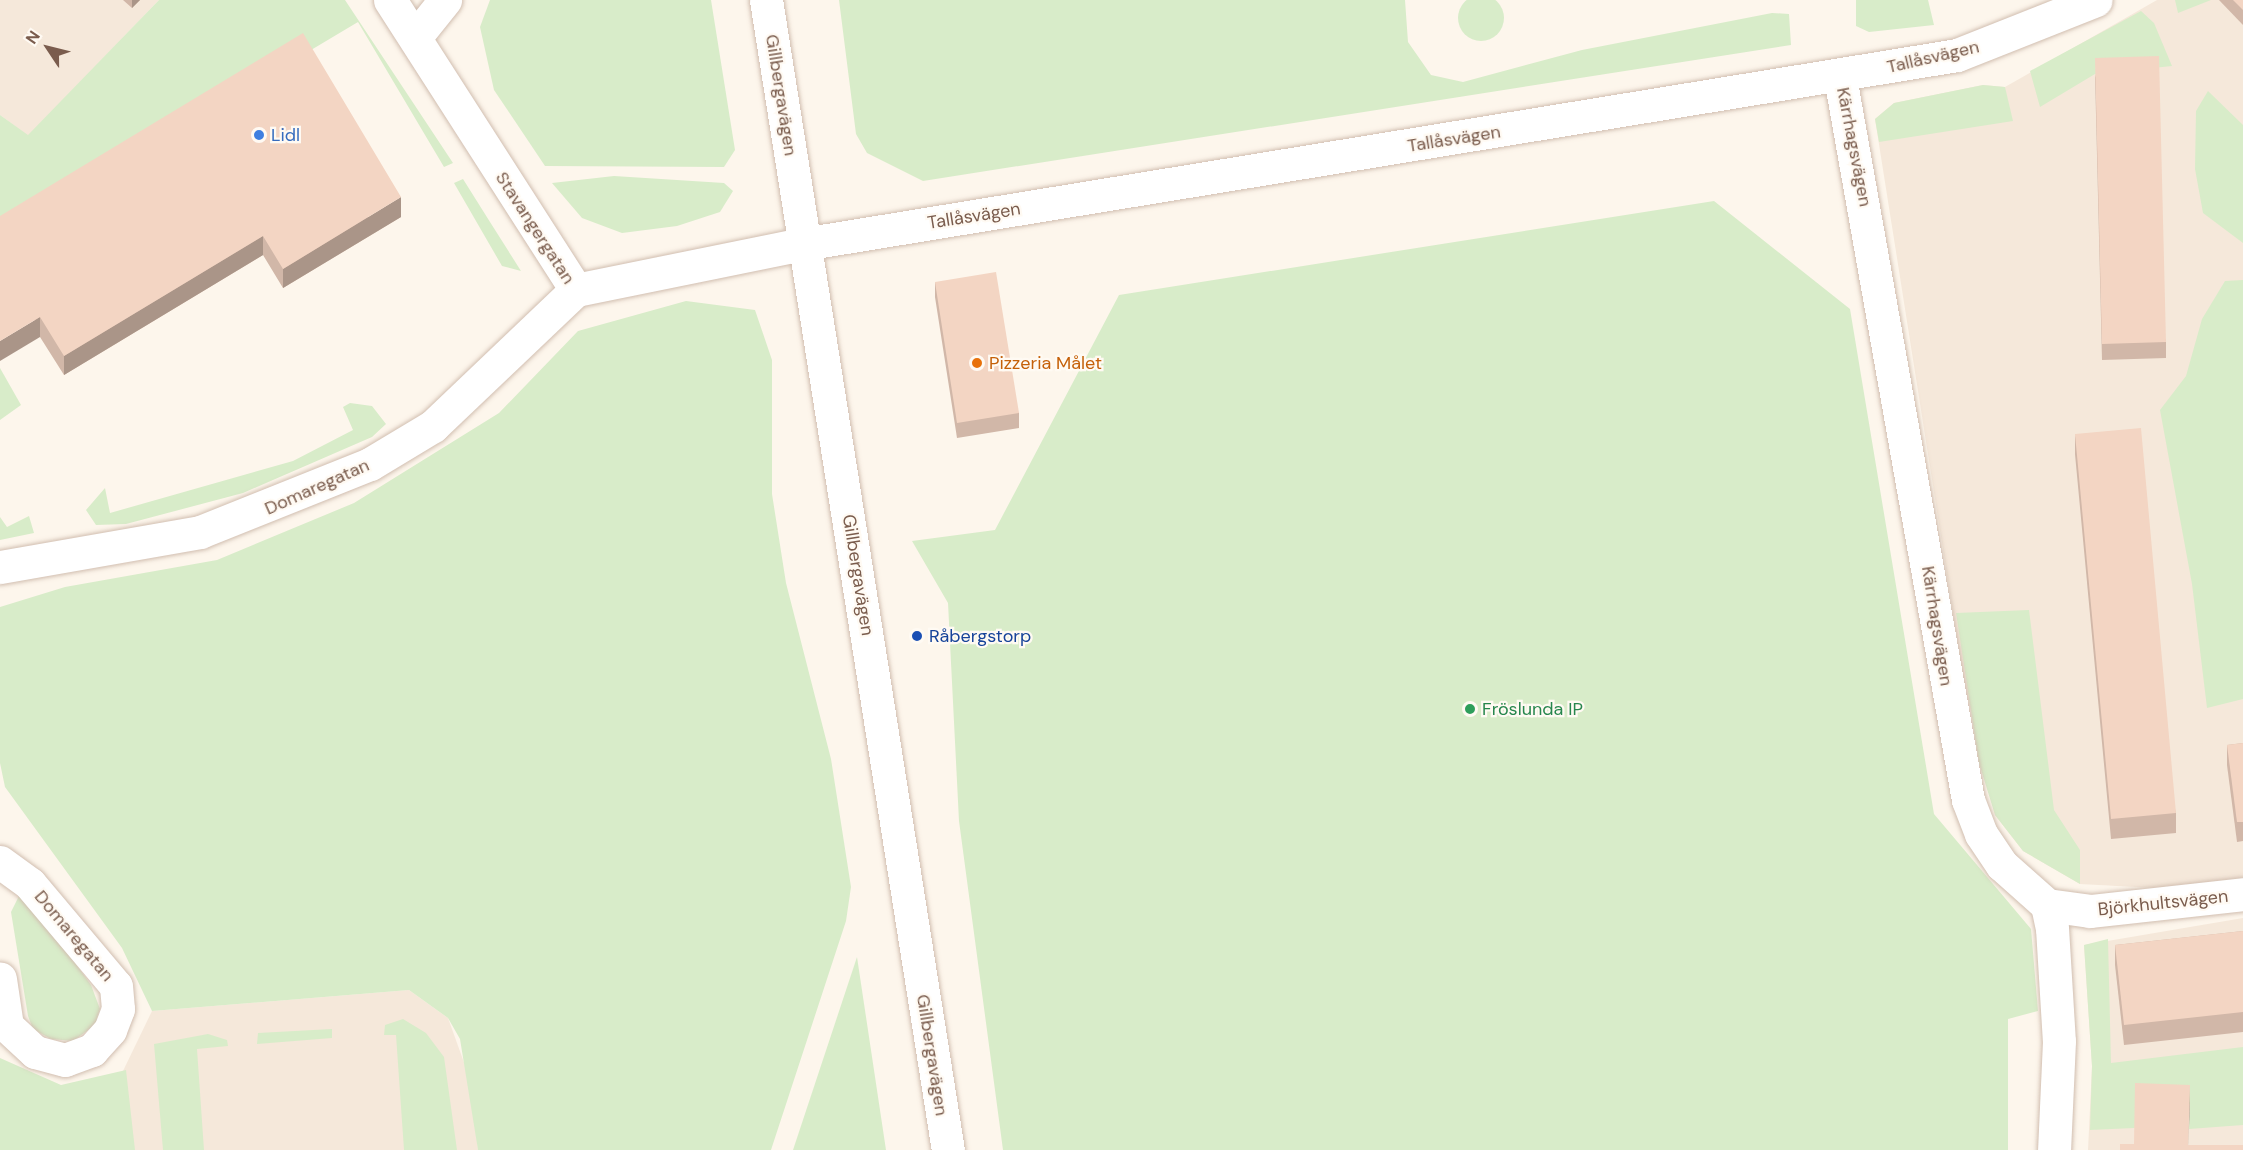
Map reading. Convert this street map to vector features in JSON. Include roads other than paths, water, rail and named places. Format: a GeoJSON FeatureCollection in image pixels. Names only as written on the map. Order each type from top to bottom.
{"type":"FeatureCollection","features":[{"type":"Feature","properties":{"kind":"street","name":"Stavangergatan"},"geometry":{"type":"LineString","coordinates":[[390,0],[417,35],[474,137],[576,290],[803,244]]}},
{"type":"Feature","properties":{"kind":"street"},"geometry":{"type":"LineString","coordinates":[[417,35],[445,0]]}},
{"type":"Feature","properties":{"kind":"street","name":"Gillbergavägen"},"geometry":{"type":"LineString","coordinates":[[766,0],[948,1150]]}},
{"type":"Feature","properties":{"kind":"street","name":"Tallåsvägen"},"geometry":{"type":"LineString","coordinates":[[803,244],[1840,76],[1957,55],[2096,0]]}},
{"type":"Feature","properties":{"kind":"street","name":"Kärrhagsvägen"},"geometry":{"type":"LineString","coordinates":[[1840,76],[1968,800],[1981,834],[2002,865],[2047,905]]}},
{"type":"Feature","properties":{"kind":"street","name":"Domaregatan"},"geometry":{"type":"LineString","coordinates":[[0,567],[200,532],[370,464],[433,426],[576,290]]}},
{"type":"Feature","properties":{"kind":"street","name":"Domaregatan"},"geometry":{"type":"LineString","coordinates":[[0,862],[30,884],[116,986],[118,1009],[110,1030],[92,1050],[65,1060],[34,1052],[7,1026],[0,979]]}},
{"type":"Feature","properties":{"kind":"street","name":"Björkhultsvägen"},"geometry":{"type":"LineString","coordinates":[[2047,905],[2090,911],[2243,894]]}},
{"type":"Feature","properties":{"kind":"street"},"geometry":{"type":"LineString","coordinates":[[2047,905],[2059,1041],[2054,1150]]}},
{"type":"Feature","properties":{"kind":"place","name":"Lidl"},"geometry":{"type":"Point","coordinates":[259,135]}},
{"type":"Feature","properties":{"kind":"place","name":"Pizzeria Målet"},"geometry":{"type":"Point","coordinates":[977,363]}},
{"type":"Feature","properties":{"kind":"place","name":"Råbergstorp"},"geometry":{"type":"Point","coordinates":[917,636]}},
{"type":"Feature","properties":{"kind":"place","name":"Fröslunda IP"},"geometry":{"type":"Point","coordinates":[1470,709]}}]}
